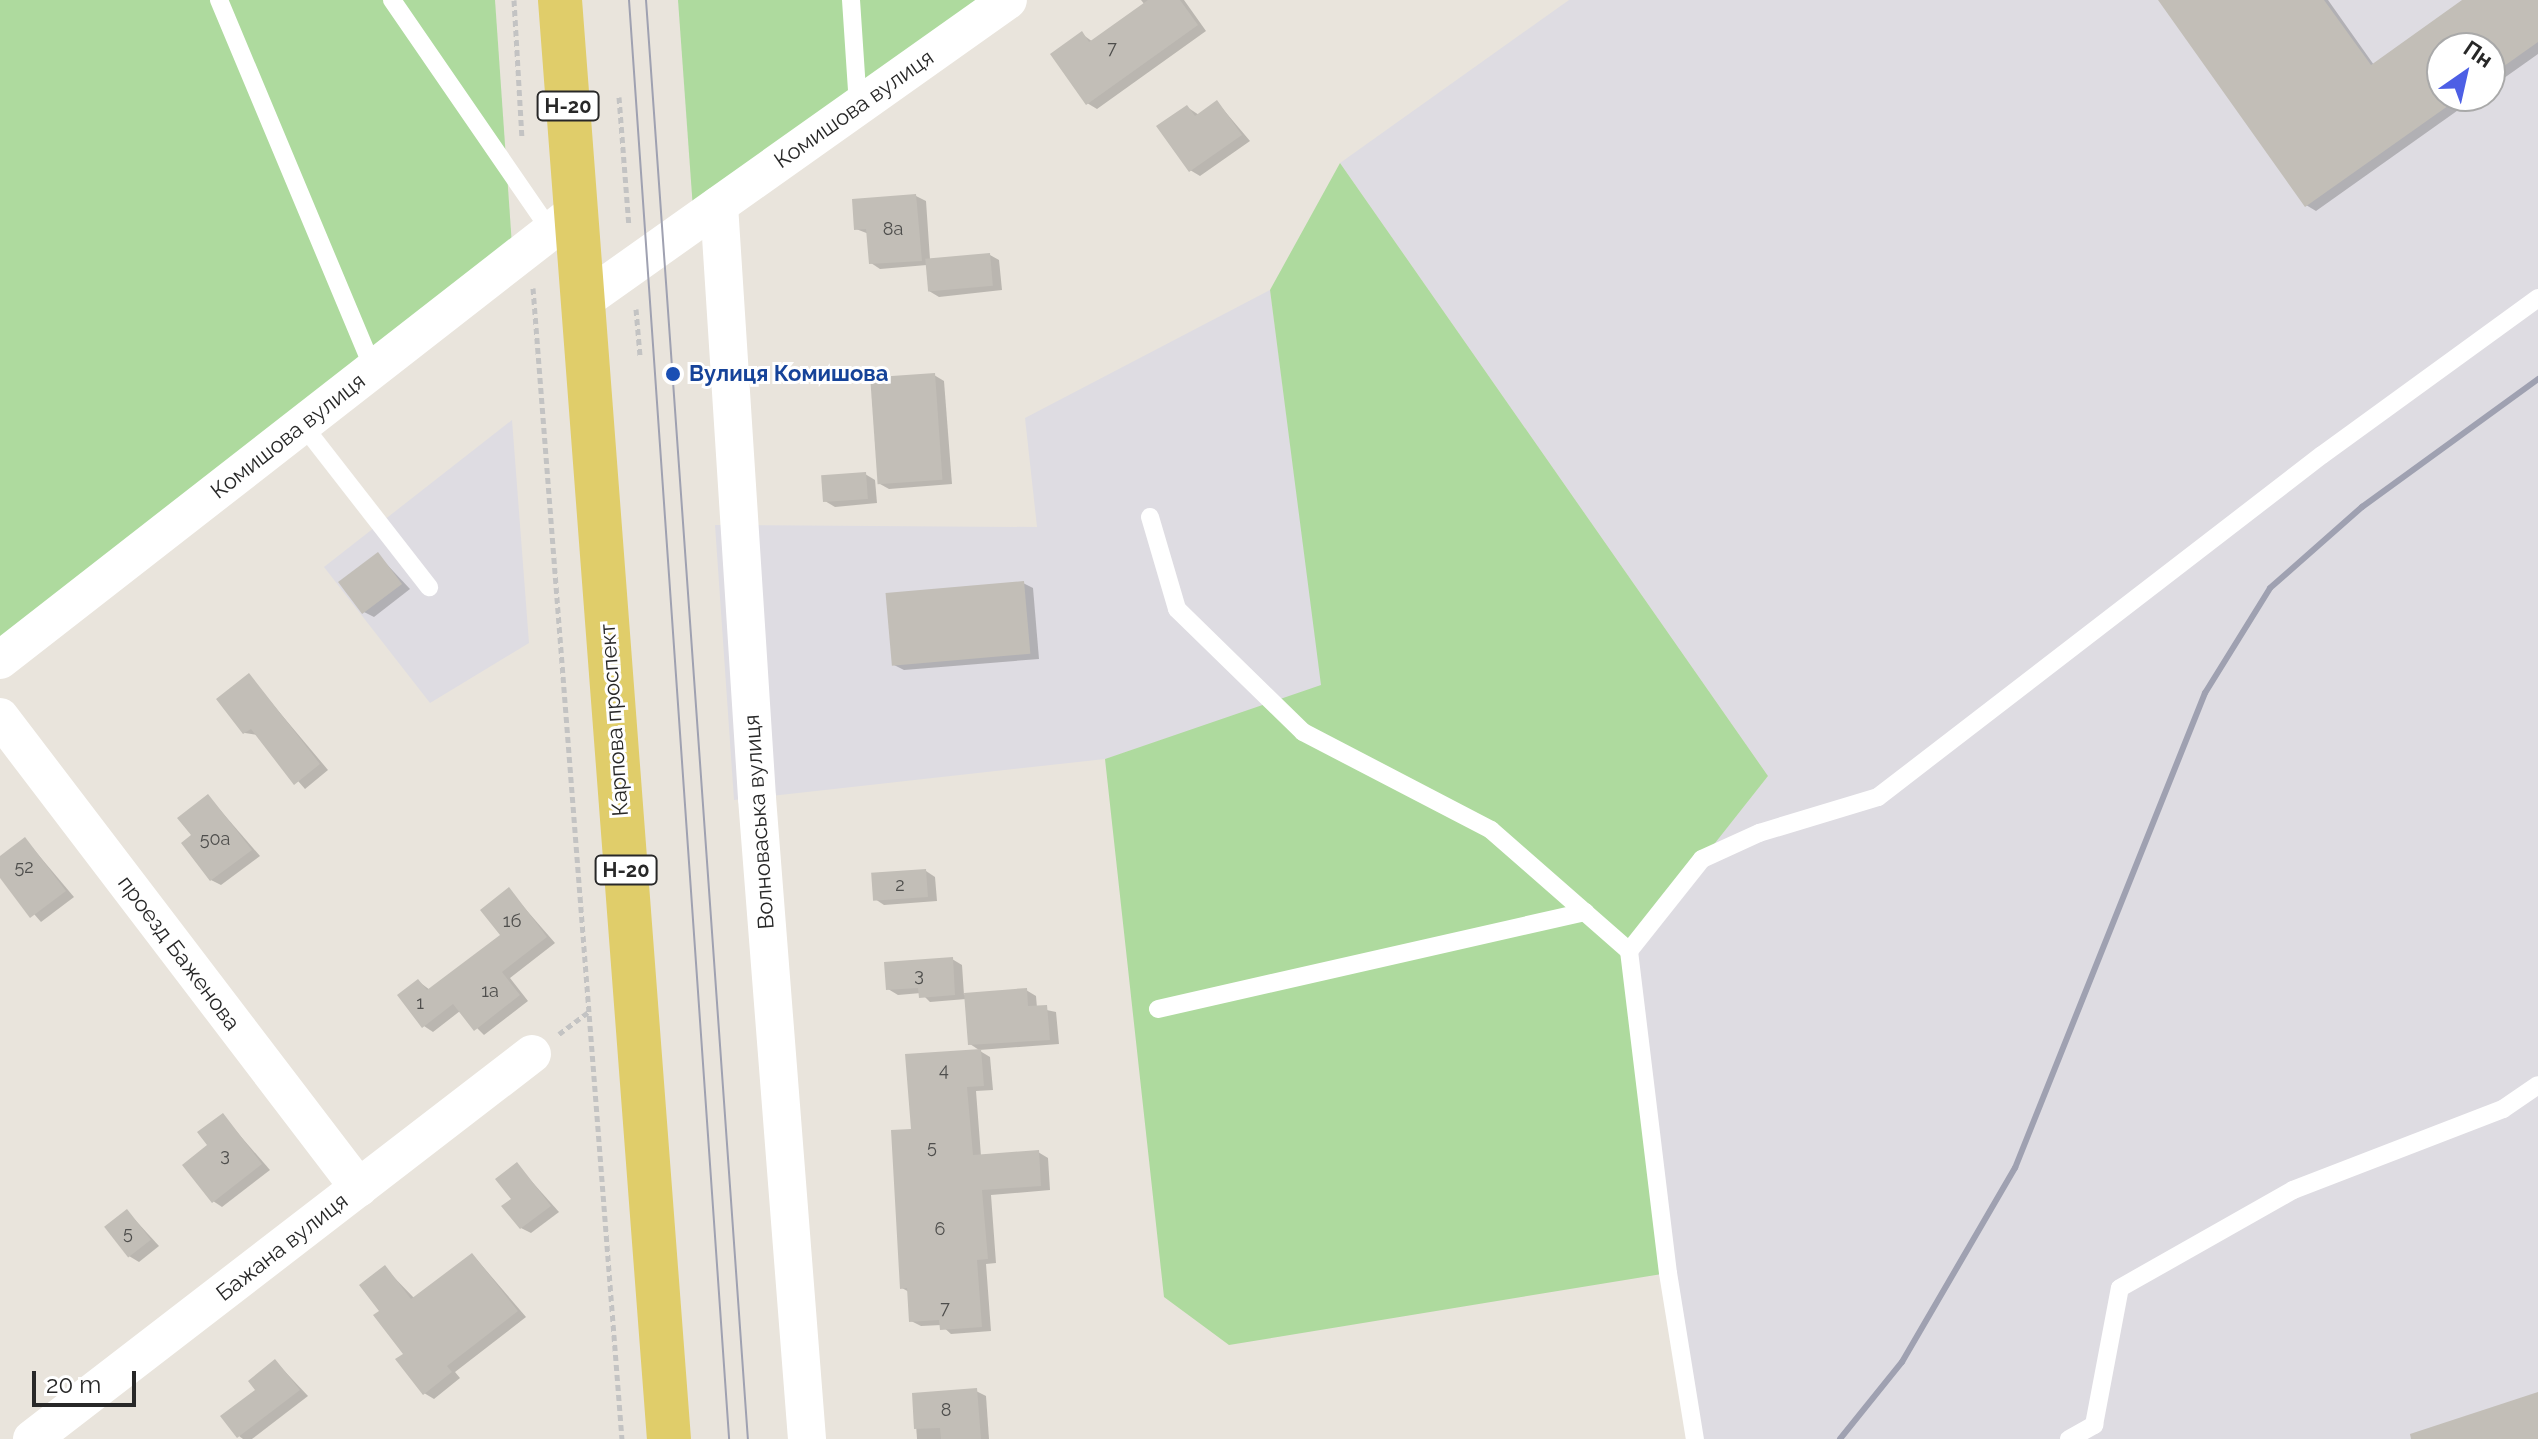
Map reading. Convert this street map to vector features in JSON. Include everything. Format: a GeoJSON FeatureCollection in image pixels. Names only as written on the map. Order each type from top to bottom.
{"type":"FeatureCollection","features":[{"type":"Feature","properties":{"kind":"main road","name":"Карпова проспект"},"geometry":{"type":"LineString","coordinates":[[560,0],[552,230],[582,302],[669,1439]]}},
{"type":"Feature","properties":{"kind":"street","name":"Комишова вулиця"},"geometry":{"type":"LineString","coordinates":[[582,302],[1008,0]]}},
{"type":"Feature","properties":{"kind":"street","name":"Волноваська вулиця"},"geometry":{"type":"LineString","coordinates":[[719,205],[757,798],[807,1439]]}},
{"type":"Feature","properties":{"kind":"street","name":"Комишова вулиця"},"geometry":{"type":"LineString","coordinates":[[0,660],[552,230]]}},
{"type":"Feature","properties":{"kind":"street","name":"проезд Баженова"},"geometry":{"type":"LineString","coordinates":[[0,717],[359,1188]]}},
{"type":"Feature","properties":{"kind":"street","name":"Бажана вулиця"},"geometry":{"type":"LineString","coordinates":[[32,1439],[532,1054]]}},
{"type":"Feature","properties":{"kind":"lane"},"geometry":{"type":"LineString","coordinates":[[219,0],[373,369]]}},
{"type":"Feature","properties":{"kind":"lane"},"geometry":{"type":"LineString","coordinates":[[392,0],[552,230]]}},
{"type":"Feature","properties":{"kind":"lane"},"geometry":{"type":"LineString","coordinates":[[851,0],[858,106]]}},
{"type":"Feature","properties":{"kind":"lane"},"geometry":{"type":"LineString","coordinates":[[1629,951],[1702,859],[1759,833],[1878,797],[2322,455],[2538,298]]}},
{"type":"Feature","properties":{"kind":"lane"},"geometry":{"type":"LineString","coordinates":[[302,424],[429,587]]}},
{"type":"Feature","properties":{"kind":"lane"},"geometry":{"type":"LineString","coordinates":[[1150,517],[1177,609],[1303,732],[1491,830],[1629,951],[1668,1273],[1695,1439]]}},
{"type":"Feature","properties":{"kind":"lane"},"geometry":{"type":"LineString","coordinates":[[1158,1009],[1585,912]]}},
{"type":"Feature","properties":{"kind":"lane"},"geometry":{"type":"LineString","coordinates":[[2069,1439],[2094,1425],[2120,1288],[2293,1190],[2503,1109],[2538,1085]]}},
{"type":"Feature","properties":{"kind":"path"},"geometry":{"type":"LineString","coordinates":[[514,0],[526,194]]}},
{"type":"Feature","properties":{"kind":"path"},"geometry":{"type":"LineString","coordinates":[[619,97],[630,239]]}},
{"type":"Feature","properties":{"kind":"path"},"geometry":{"type":"LineString","coordinates":[[552,230],[622,1439]]}},
{"type":"Feature","properties":{"kind":"path"},"geometry":{"type":"LineString","coordinates":[[634,294],[640,356]]}},
{"type":"Feature","properties":{"kind":"shaded area"},"geometry":{"type":"Polygon","coordinates":[[[1569,0],[2538,0],[2538,1439],[1695,1439],[1629,951],[1768,776],[1340,163],[1569,0]]]}},
{"type":"Feature","properties":{"kind":"shaded area"},"geometry":{"type":"Polygon","coordinates":[[[1270,290],[1322,686],[1105,759],[734,800],[715,525],[1037,527],[1025,418],[1270,290]]]}},
{"type":"Feature","properties":{"kind":"shaded area"},"geometry":{"type":"Polygon","coordinates":[[[512,420],[529,643],[430,703],[324,567],[512,420]]]}},
{"type":"Feature","properties":{"kind":"green space"},"geometry":{"type":"Polygon","coordinates":[[[0,0],[495,0],[513,260],[0,660],[0,0]]]}},
{"type":"Feature","properties":{"kind":"green space"},"geometry":{"type":"Polygon","coordinates":[[[678,0],[1008,0],[694,223],[678,0]]]}},
{"type":"Feature","properties":{"kind":"green space"},"geometry":{"type":"Polygon","coordinates":[[[1340,163],[1768,776],[1629,952],[1668,1273],[1229,1345],[1164,1297],[1105,759],[1321,685],[1270,290],[1340,163]]]}},
{"type":"Feature","properties":{"kind":"building"},"geometry":{"type":"Polygon","coordinates":[[[1148,0],[1180,0],[1198,25],[1086,105],[1050,54],[1082,31],[1089,42],[1148,0]]]}},
{"type":"Feature","properties":{"kind":"building"},"geometry":{"type":"Polygon","coordinates":[[[2158,0],[2324,0],[2371,65],[2462,0],[2538,0],[2538,42],[2506,65],[2506,32],[2426,32],[2426,112],[2439,112],[2305,207],[2158,0]]]}},
{"type":"Feature","properties":{"kind":"building"},"geometry":{"type":"Polygon","coordinates":[[[1217,100],[1242,135],[1189,172],[1156,126],[1187,105],[1195,116],[1217,100]]]}},
{"type":"Feature","properties":{"kind":"building"},"geometry":{"type":"Polygon","coordinates":[[[916,194],[922,261],[869,264],[866,229],[854,230],[852,199],[916,194]]]}},
{"type":"Feature","properties":{"kind":"building"},"geometry":{"type":"Polygon","coordinates":[[[990,253],[993,286],[928,292],[925,259],[990,253]]]}},
{"type":"Feature","properties":{"kind":"building"},"geometry":{"type":"Polygon","coordinates":[[[935,373],[942,480],[878,484],[870,378],[935,373]]]}},
{"type":"Feature","properties":{"kind":"building"},"geometry":{"type":"Polygon","coordinates":[[[866,472],[868,499],[823,502],[821,475],[866,472]]]}},
{"type":"Feature","properties":{"kind":"building"},"geometry":{"type":"Polygon","coordinates":[[[378,552],[402,584],[362,614],[338,582],[378,552]]]}},
{"type":"Feature","properties":{"kind":"building"},"geometry":{"type":"Polygon","coordinates":[[[1024,581],[1030,654],[892,666],[886,593],[1024,581]]]}},
{"type":"Feature","properties":{"kind":"building"},"geometry":{"type":"Polygon","coordinates":[[[249,673],[320,764],[294,785],[251,729],[243,734],[216,699],[249,673]]]}},
{"type":"Feature","properties":{"kind":"building"},"geometry":{"type":"Polygon","coordinates":[[[208,794],[252,850],[210,881],[181,843],[191,835],[177,818],[208,794]]]}},
{"type":"Feature","properties":{"kind":"building"},"geometry":{"type":"Polygon","coordinates":[[[25,837],[66,891],[30,918],[0,878],[0,856],[25,837]]]}},
{"type":"Feature","properties":{"kind":"building"},"geometry":{"type":"Polygon","coordinates":[[[926,869],[928,897],[873,901],[871,873],[926,869]]]}},
{"type":"Feature","properties":{"kind":"building"},"geometry":{"type":"Polygon","coordinates":[[[509,887],[547,937],[502,972],[520,995],[474,1031],[453,1004],[422,1028],[397,995],[418,979],[427,990],[500,935],[480,910],[509,887]]]}},
{"type":"Feature","properties":{"kind":"building"},"geometry":{"type":"Polygon","coordinates":[[[953,957],[955,995],[919,998],[918,988],[886,990],[884,962],[953,957]]]}},
{"type":"Feature","properties":{"kind":"building"},"geometry":{"type":"Polygon","coordinates":[[[1027,988],[1028,1006],[1047,1005],[1050,1040],[968,1045],[964,993],[1027,988]]]}},
{"type":"Feature","properties":{"kind":"building"},"geometry":{"type":"Polygon","coordinates":[[[981,1049],[984,1086],[967,1087],[973,1155],[1039,1150],[1041,1186],[982,1190],[988,1259],[977,1260],[982,1327],[940,1330],[939,1320],[909,1322],[907,1288],[900,1289],[891,1130],[911,1129],[905,1054],[981,1049]]]}},
{"type":"Feature","properties":{"kind":"building"},"geometry":{"type":"Polygon","coordinates":[[[223,1113],[262,1164],[212,1203],[182,1165],[207,1145],[197,1132],[223,1113]]]}},
{"type":"Feature","properties":{"kind":"building"},"geometry":{"type":"Polygon","coordinates":[[[517,1162],[551,1206],[520,1229],[501,1206],[511,1199],[495,1179],[517,1162]]]}},
{"type":"Feature","properties":{"kind":"building"},"geometry":{"type":"Polygon","coordinates":[[[127,1209],[151,1240],[128,1258],[104,1227],[127,1209]]]}},
{"type":"Feature","properties":{"kind":"building"},"geometry":{"type":"Polygon","coordinates":[[[472,1253],[518,1311],[447,1366],[452,1372],[423,1395],[395,1359],[403,1354],[373,1315],[379,1311],[359,1285],[385,1265],[411,1299],[472,1253]]]}},
{"type":"Feature","properties":{"kind":"building"},"geometry":{"type":"Polygon","coordinates":[[[275,1359],[300,1390],[237,1438],[220,1416],[255,1390],[248,1381],[275,1359]]]}},
{"type":"Feature","properties":{"kind":"building"},"geometry":{"type":"Polygon","coordinates":[[[977,1388],[981,1439],[941,1439],[940,1428],[914,1429],[912,1393],[977,1388]]]}},
{"type":"Feature","properties":{"kind":"building"},"geometry":{"type":"Polygon","coordinates":[[[2538,1392],[2538,1439],[2411,1439],[2410,1434],[2538,1392]]]}},
{"type":"Feature","properties":{"kind":"tram line"},"geometry":{"type":"LineString","coordinates":[[629,0],[729,1439]]}},
{"type":"Feature","properties":{"kind":"tram line"},"geometry":{"type":"LineString","coordinates":[[646,0],[748,1439]]}},
{"type":"Feature","properties":{"kind":"railway"},"geometry":{"type":"LineString","coordinates":[[1840,1439],[1902,1362],[2015,1168],[2205,693],[2270,588],[2362,507],[2538,379]]}},
{"type":"Feature","properties":{"kind":"place","name":"Вулиця Комишова"},"geometry":{"type":"Point","coordinates":[673,374]}}]}
